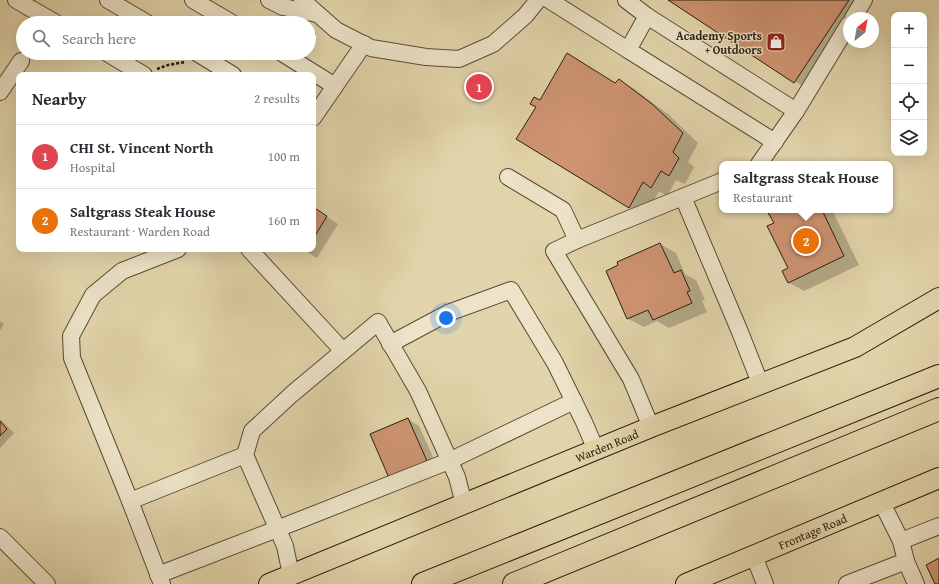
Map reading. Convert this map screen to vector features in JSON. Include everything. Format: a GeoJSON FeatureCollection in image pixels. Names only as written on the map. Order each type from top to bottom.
{"type":"FeatureCollection","features":[{"type":"Feature","properties":{"kind":"highway"},"geometry":{"type":"LineString","coordinates":[[423,584],[939,376]]}},
{"type":"Feature","properties":{"kind":"highway"},"geometry":{"type":"LineString","coordinates":[[514,584],[939,409]]}},
{"type":"Feature","properties":{"kind":"main road","name":"Warden Road"},"geometry":{"type":"LineString","coordinates":[[269,584],[760,383],[855,347],[939,298]]}},
{"type":"Feature","properties":{"kind":"main road","name":"Frontage Road"},"geometry":{"type":"LineString","coordinates":[[686,584],[939,478]]}},
{"type":"Feature","properties":{"kind":"street"},"geometry":{"type":"LineString","coordinates":[[16,0],[44,16]]}},
{"type":"Feature","properties":{"kind":"street"},"geometry":{"type":"LineString","coordinates":[[108,0],[135,16]]}},
{"type":"Feature","properties":{"kind":"street"},"geometry":{"type":"LineString","coordinates":[[193,0],[220,16]]}},
{"type":"Feature","properties":{"kind":"street"},"geometry":{"type":"LineString","coordinates":[[269,0],[283,7],[317,14]]}},
{"type":"Feature","properties":{"kind":"street"},"geometry":{"type":"LineString","coordinates":[[302,0],[336,30],[371,48],[426,57],[460,59],[493,44],[525,16],[538,0]]}},
{"type":"Feature","properties":{"kind":"street"},"geometry":{"type":"LineString","coordinates":[[549,0],[775,142]]}},
{"type":"Feature","properties":{"kind":"street"},"geometry":{"type":"LineString","coordinates":[[626,0],[647,16],[796,111]]}},
{"type":"Feature","properties":{"kind":"street"},"geometry":{"type":"LineString","coordinates":[[857,12],[864,0]]}},
{"type":"Feature","properties":{"kind":"street"},"geometry":{"type":"LineString","coordinates":[[628,50],[647,16]]}},
{"type":"Feature","properties":{"kind":"street"},"geometry":{"type":"LineString","coordinates":[[761,161],[796,111],[843,34]]}},
{"type":"Feature","properties":{"kind":"street"},"geometry":{"type":"LineString","coordinates":[[316,114],[364,44]]}},
{"type":"Feature","properties":{"kind":"street"},"geometry":{"type":"LineString","coordinates":[[119,60],[139,72]]}},
{"type":"Feature","properties":{"kind":"street"},"geometry":{"type":"LineString","coordinates":[[208,60],[228,72]]}},
{"type":"Feature","properties":{"kind":"street"},"geometry":{"type":"LineString","coordinates":[[293,60],[313,72]]}},
{"type":"Feature","properties":{"kind":"street"},"geometry":{"type":"LineString","coordinates":[[0,92],[21,61]]}},
{"type":"Feature","properties":{"kind":"street"},"geometry":{"type":"LineString","coordinates":[[316,74],[335,86]]}},
{"type":"Feature","properties":{"kind":"street"},"geometry":{"type":"LineString","coordinates":[[508,177],[563,210],[577,240]]}},
{"type":"Feature","properties":{"kind":"street"},"geometry":{"type":"LineString","coordinates":[[652,427],[631,379],[554,251],[577,240],[719,182]]}},
{"type":"Feature","properties":{"kind":"street"},"geometry":{"type":"LineString","coordinates":[[683,197],[760,383]]}},
{"type":"Feature","properties":{"kind":"street"},"geometry":{"type":"LineString","coordinates":[[171,252],[122,272],[93,295],[71,336],[72,358],[160,579],[277,529],[449,461],[574,401]]}},
{"type":"Feature","properties":{"kind":"street"},"geometry":{"type":"LineString","coordinates":[[252,252],[343,351]]}},
{"type":"Feature","properties":{"kind":"street"},"geometry":{"type":"LineString","coordinates":[[390,344],[448,313],[510,290],[555,362],[596,450]]}},
{"type":"Feature","properties":{"kind":"street"},"geometry":{"type":"LineString","coordinates":[[291,575],[284,546],[245,455],[252,431],[292,394],[378,322],[418,391],[457,477],[464,504]]}},
{"type":"Feature","properties":{"kind":"street"},"geometry":{"type":"LineString","coordinates":[[130,501],[245,455]]}},
{"type":"Feature","properties":{"kind":"street"},"geometry":{"type":"LineString","coordinates":[[882,503],[901,541],[906,561],[916,584]]}},
{"type":"Feature","properties":{"kind":"street"},"geometry":{"type":"LineString","coordinates":[[901,541],[939,526]]}},
{"type":"Feature","properties":{"kind":"street"},"geometry":{"type":"LineString","coordinates":[[0,537],[47,584]]}},
{"type":"Feature","properties":{"kind":"street"},"geometry":{"type":"LineString","coordinates":[[754,556],[765,584]]}},
{"type":"Feature","properties":{"kind":"street"},"geometry":{"type":"LineString","coordinates":[[847,584],[906,561]]}},
{"type":"Feature","properties":{"kind":"building","name":"Academy Sports + Outdoors"},"geometry":{"type":"Polygon","coordinates":[[[668,0],[849,0],[794,83],[668,0]]]}},
{"type":"Feature","properties":{"kind":"building"},"geometry":{"type":"Polygon","coordinates":[[[567,53],[615,83],[619,79],[652,104],[683,133],[673,152],[679,158],[669,176],[661,171],[651,188],[643,182],[629,208],[516,139],[536,107],[530,104],[534,97],[540,100],[567,53]]]}},
{"type":"Feature","properties":{"kind":"building"},"geometry":{"type":"Polygon","coordinates":[[[316,209],[327,216],[316,234],[316,209]]]}},
{"type":"Feature","properties":{"kind":"building"},"geometry":{"type":"Polygon","coordinates":[[[768,213],[823,213],[844,256],[788,283],[782,271],[788,268],[767,226],[774,223],[768,213]]]}},
{"type":"Feature","properties":{"kind":"building"},"geometry":{"type":"Polygon","coordinates":[[[660,243],[674,273],[681,270],[690,291],[687,292],[692,303],[653,320],[648,310],[627,319],[606,271],[618,265],[617,262],[660,243]]]}},
{"type":"Feature","properties":{"kind":"building"},"geometry":{"type":"Polygon","coordinates":[[[408,418],[427,461],[389,478],[370,434],[408,418]]]}},
{"type":"Feature","properties":{"kind":"building"},"geometry":{"type":"Polygon","coordinates":[[[0,421],[7,429],[0,436],[0,421]]]}},
{"type":"Feature","properties":{"kind":"building"},"geometry":{"type":"Polygon","coordinates":[[[939,558],[939,584],[935,584],[926,565],[939,558]]]}},
{"type":"Feature","properties":{"kind":"place","name":"Academy Sports + Outdoors"},"geometry":{"type":"Point","coordinates":[776,42]}},
{"type":"Feature","properties":{"kind":"place","name":"CHI St. Vincent North"},"geometry":{"type":"Point","coordinates":[479,87]}},
{"type":"Feature","properties":{"kind":"place","name":"Saltgrass Steak House"},"geometry":{"type":"Point","coordinates":[806,241]}}]}
